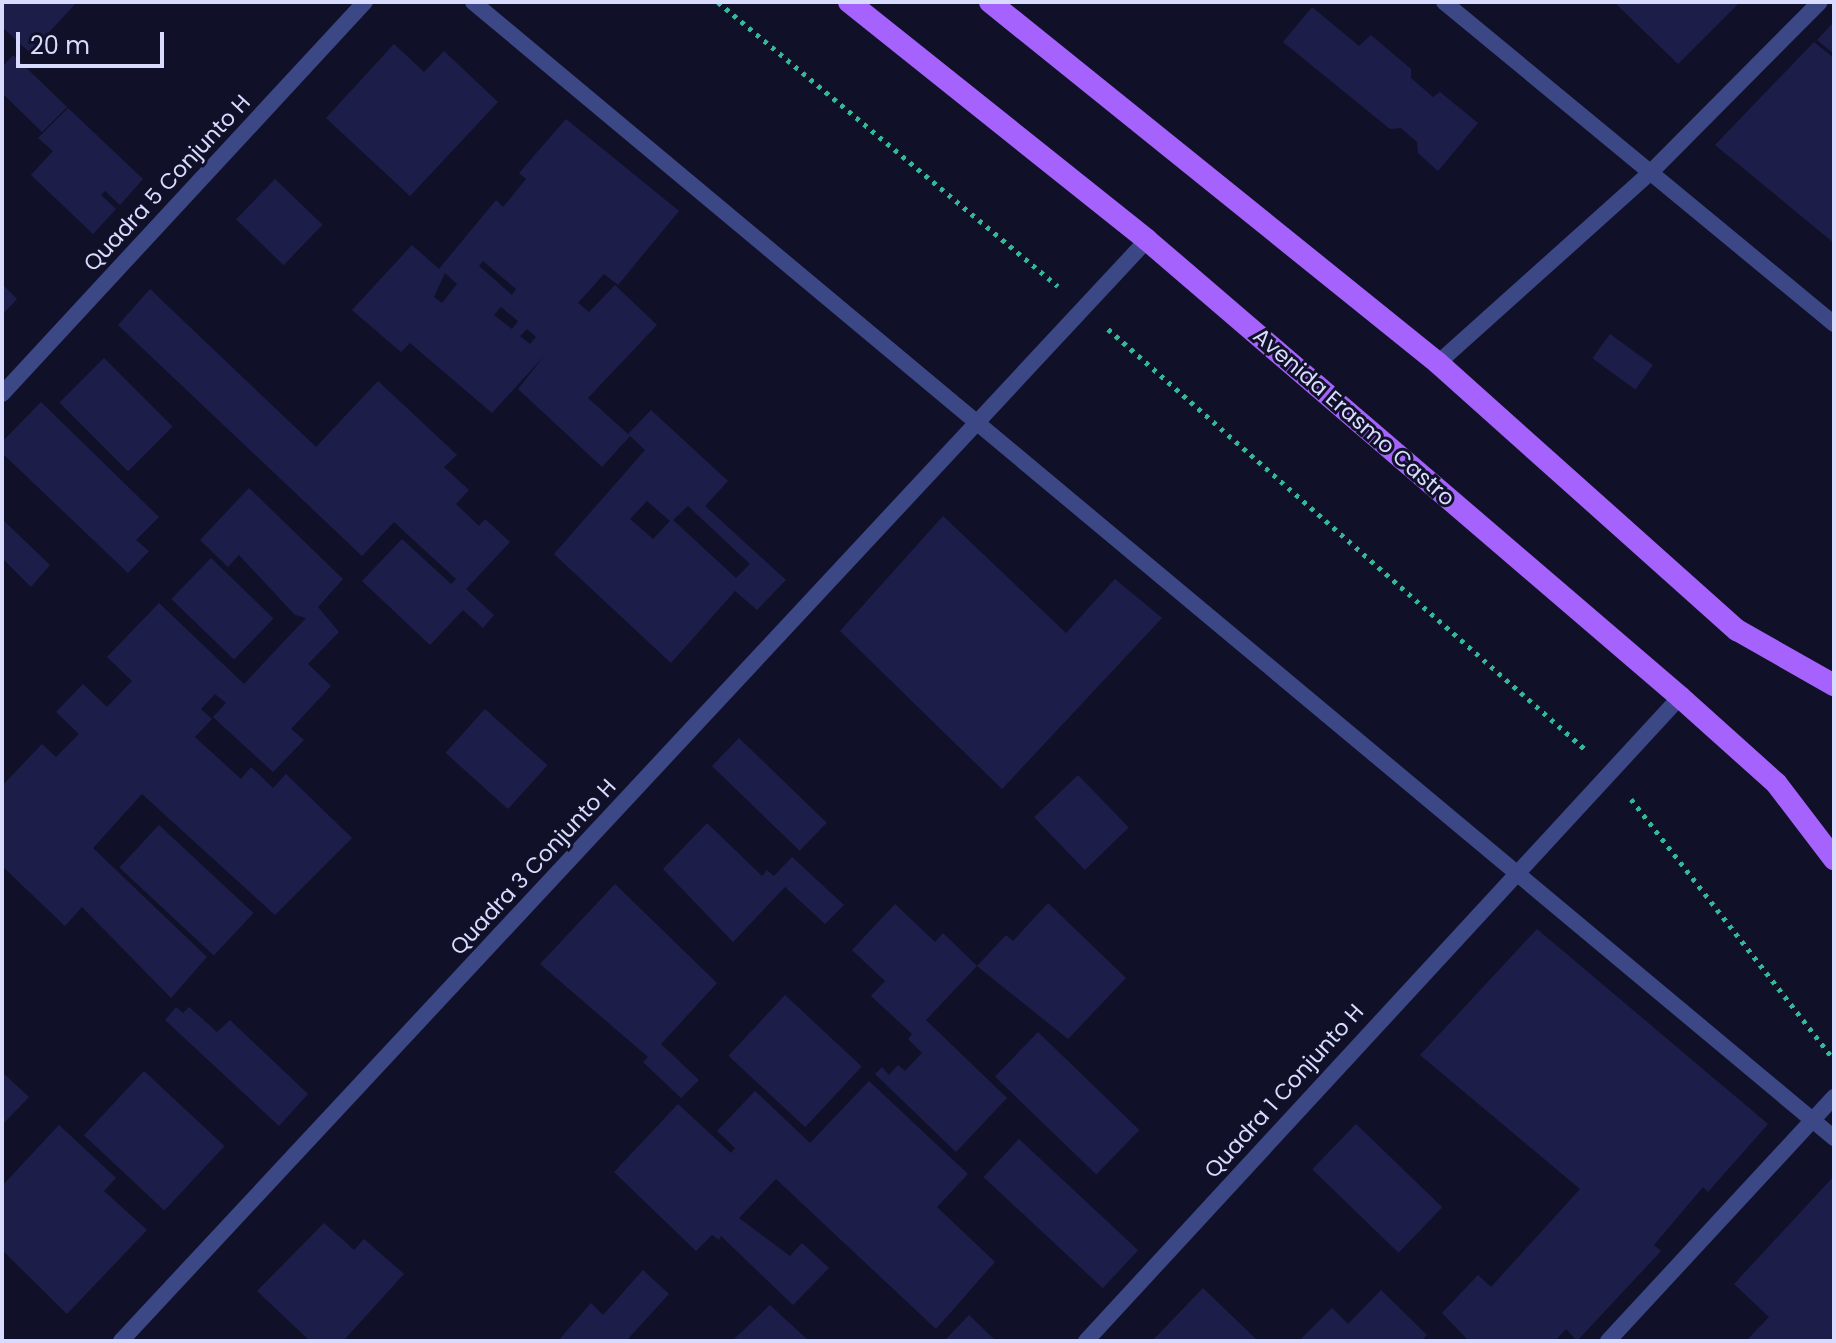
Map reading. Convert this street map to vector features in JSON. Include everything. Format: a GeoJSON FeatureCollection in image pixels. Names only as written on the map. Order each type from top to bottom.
{"type":"FeatureCollection","features":[{"type":"Feature","properties":{"kind":"main road","name":"Avenida Erasmo Castro"},"geometry":{"type":"LineString","coordinates":[[849,2],[1147,240],[1680,697],[1776,783],[1834,859]]}},
{"type":"Feature","properties":{"kind":"main road"},"geometry":{"type":"LineString","coordinates":[[990,2],[1438,363],[1737,630],[1834,685]]}},
{"type":"Feature","properties":{"kind":"street","name":"Quadra 5 Conjunto H"},"geometry":{"type":"LineString","coordinates":[[2,394],[365,2]]}},
{"type":"Feature","properties":{"kind":"street"},"geometry":{"type":"LineString","coordinates":[[473,2],[1834,1138]]}},
{"type":"Feature","properties":{"kind":"street"},"geometry":{"type":"LineString","coordinates":[[1444,2],[1834,324]]}},
{"type":"Feature","properties":{"kind":"street"},"geometry":{"type":"LineString","coordinates":[[1438,363],[1650,173],[1820,2]]}},
{"type":"Feature","properties":{"kind":"street","name":"Quadra 3 Conjunto H"},"geometry":{"type":"LineString","coordinates":[[121,1341],[1147,240]]}},
{"type":"Feature","properties":{"kind":"street","name":"Quadra 1 Conjunto H"},"geometry":{"type":"LineString","coordinates":[[1086,1341],[1609,770],[1680,697]]}},
{"type":"Feature","properties":{"kind":"street"},"geometry":{"type":"LineString","coordinates":[[1608,1341],[1834,1097]]}},
{"type":"Feature","properties":{"kind":"path"},"geometry":{"type":"LineString","coordinates":[[718,2],[1084,308],[1609,770],[1834,1060]]}},
{"type":"Feature","properties":{"kind":"building"},"geometry":{"type":"Polygon","coordinates":[[[2,2],[77,2],[30,53],[2,27],[2,2]]]}},
{"type":"Feature","properties":{"kind":"building"},"geometry":{"type":"Polygon","coordinates":[[[1614,2],[1740,2],[1678,64],[1614,2]]]}},
{"type":"Feature","properties":{"kind":"building"},"geometry":{"type":"Polygon","coordinates":[[[1312,7],[1359,46],[1371,35],[1411,69],[1411,78],[1433,97],[1440,92],[1478,123],[1438,171],[1418,153],[1417,142],[1401,128],[1390,129],[1283,42],[1312,7]]]}},
{"type":"Feature","properties":{"kind":"building"},"geometry":{"type":"Polygon","coordinates":[[[1834,22],[1834,54],[1817,40],[1834,22]]]}},
{"type":"Feature","properties":{"kind":"building"},"geometry":{"type":"Polygon","coordinates":[[[1814,42],[1834,58],[1834,243],[1715,145],[1814,42]]]}},
{"type":"Feature","properties":{"kind":"building"},"geometry":{"type":"Polygon","coordinates":[[[394,44],[424,72],[444,51],[498,102],[410,196],[326,118],[394,44]]]}},
{"type":"Feature","properties":{"kind":"building"},"geometry":{"type":"Polygon","coordinates":[[[13,55],[67,107],[42,132],[2,93],[2,67],[13,55]]]}},
{"type":"Feature","properties":{"kind":"building"},"geometry":{"type":"Polygon","coordinates":[[[68,108],[143,179],[120,205],[105,191],[101,195],[116,209],[93,234],[31,175],[53,151],[38,138],[68,108]]]}},
{"type":"Feature","properties":{"kind":"building"},"geometry":{"type":"Polygon","coordinates":[[[566,119],[679,211],[618,285],[604,274],[578,303],[589,312],[615,285],[657,325],[588,398],[628,434],[651,410],[728,481],[705,506],[786,580],[757,610],[735,591],[671,663],[554,554],[645,450],[630,436],[602,467],[518,389],[544,356],[492,413],[410,343],[401,352],[352,310],[412,245],[439,269],[496,200],[503,207],[526,179],[519,173],[566,119]],[[483,261],[479,266],[512,295],[516,289],[483,261]],[[445,273],[434,297],[442,303],[457,284],[445,273]],[[501,307],[494,315],[512,329],[518,321],[501,307]],[[527,329],[520,336],[530,344],[536,337],[527,329]],[[647,501],[630,519],[653,539],[670,521],[647,501]],[[688,506],[673,520],[736,578],[750,564],[688,506]]]}},
{"type":"Feature","properties":{"kind":"building"},"geometry":{"type":"Polygon","coordinates":[[[275,179],[322,225],[284,265],[236,219],[275,179]]]}},
{"type":"Feature","properties":{"kind":"building"},"geometry":{"type":"Polygon","coordinates":[[[2,284],[17,299],[2,315],[2,284]]]}},
{"type":"Feature","properties":{"kind":"building"},"geometry":{"type":"Polygon","coordinates":[[[150,289],[316,447],[378,381],[457,455],[444,467],[469,490],[456,504],[479,526],[485,519],[510,542],[466,589],[494,615],[483,628],[463,610],[430,645],[362,581],[402,539],[451,584],[456,579],[394,522],[362,556],[118,325],[150,289]]]}},
{"type":"Feature","properties":{"kind":"building"},"geometry":{"type":"Polygon","coordinates":[[[1610,334],[1653,365],[1635,389],[1592,358],[1610,334]]]}},
{"type":"Feature","properties":{"kind":"building"},"geometry":{"type":"Polygon","coordinates":[[[104,358],[173,427],[128,471],[59,403],[104,358]]]}},
{"type":"Feature","properties":{"kind":"building"},"geometry":{"type":"Polygon","coordinates":[[[41,402],[159,517],[136,540],[149,551],[128,573],[2,453],[2,442],[41,402]]]}},
{"type":"Feature","properties":{"kind":"building"},"geometry":{"type":"Polygon","coordinates":[[[249,488],[343,579],[318,607],[339,632],[308,664],[331,686],[291,729],[304,740],[273,772],[213,717],[226,703],[215,694],[201,709],[212,719],[195,737],[241,779],[251,767],[273,788],[286,774],[352,838],[275,915],[142,794],[93,848],[207,957],[171,998],[82,907],[65,926],[2,866],[2,786],[42,744],[56,757],[79,734],[56,712],[83,684],[107,707],[132,681],[107,657],[159,603],[244,684],[306,618],[295,615],[239,555],[228,567],[200,540],[249,488]]]}},
{"type":"Feature","properties":{"kind":"building"},"geometry":{"type":"Polygon","coordinates":[[[943,516],[1066,633],[1115,579],[1162,618],[1002,789],[840,631],[943,516]]]}},
{"type":"Feature","properties":{"kind":"building"},"geometry":{"type":"Polygon","coordinates":[[[2,519],[50,565],[31,587],[2,558],[2,519]]]}},
{"type":"Feature","properties":{"kind":"building"},"geometry":{"type":"Polygon","coordinates":[[[211,558],[274,618],[234,659],[171,599],[211,558]]]}},
{"type":"Feature","properties":{"kind":"building"},"geometry":{"type":"Polygon","coordinates":[[[485,709],[547,765],[508,809],[446,753],[485,709]]]}},
{"type":"Feature","properties":{"kind":"building"},"geometry":{"type":"Polygon","coordinates":[[[739,738],[827,823],[800,851],[712,766],[739,738]]]}},
{"type":"Feature","properties":{"kind":"building"},"geometry":{"type":"Polygon","coordinates":[[[1078,775],[1129,828],[1085,870],[1034,817],[1078,775]]]}},
{"type":"Feature","properties":{"kind":"building"},"geometry":{"type":"Polygon","coordinates":[[[707,823],[762,876],[767,870],[774,876],[792,857],[844,905],[825,924],[785,887],[733,942],[663,869],[707,823]]]}},
{"type":"Feature","properties":{"kind":"building"},"geometry":{"type":"Polygon","coordinates":[[[159,825],[253,913],[214,955],[119,867],[159,825]]]}},
{"type":"Feature","properties":{"kind":"building"},"geometry":{"type":"Polygon","coordinates":[[[615,884],[717,983],[661,1044],[699,1080],[681,1098],[643,1062],[648,1057],[540,964],[615,884]]]}},
{"type":"Feature","properties":{"kind":"building"},"geometry":{"type":"Polygon","coordinates":[[[1048,903],[1126,978],[1068,1039],[977,966],[1006,935],[1013,941],[1048,903]]]}},
{"type":"Feature","properties":{"kind":"building"},"geometry":{"type":"Polygon","coordinates":[[[895,904],[935,942],[943,933],[977,966],[926,1020],[1007,1098],[956,1152],[875,1074],[882,1067],[889,1075],[898,1065],[905,1071],[922,1053],[908,1039],[912,1034],[871,996],[885,981],[852,950],[895,904]]]}},
{"type":"Feature","properties":{"kind":"building"},"geometry":{"type":"Polygon","coordinates":[[[1537,929],[1768,1124],[1708,1192],[1703,1187],[1654,1245],[1661,1251],[1577,1341],[1566,1329],[1555,1341],[1469,1341],[1442,1313],[1478,1275],[1491,1287],[1580,1189],[1420,1055],[1537,929]]]}},
{"type":"Feature","properties":{"kind":"building"},"geometry":{"type":"Polygon","coordinates":[[[785,995],[862,1067],[805,1127],[728,1056],[785,995]]]}},
{"type":"Feature","properties":{"kind":"building"},"geometry":{"type":"Polygon","coordinates":[[[176,1007],[183,1013],[189,1007],[217,1032],[230,1020],[308,1094],[279,1126],[165,1020],[176,1007]]]}},
{"type":"Feature","properties":{"kind":"building"},"geometry":{"type":"Polygon","coordinates":[[[1038,1032],[1139,1130],[1096,1175],[995,1077],[1038,1032]]]}},
{"type":"Feature","properties":{"kind":"building"},"geometry":{"type":"Polygon","coordinates":[[[144,1071],[224,1146],[164,1210],[84,1135],[144,1071]]]}},
{"type":"Feature","properties":{"kind":"building"},"geometry":{"type":"Polygon","coordinates":[[[2,1072],[29,1097],[2,1125],[2,1072]]]}},
{"type":"Feature","properties":{"kind":"building"},"geometry":{"type":"Polygon","coordinates":[[[869,1081],[968,1174],[937,1207],[995,1262],[936,1329],[776,1179],[739,1218],[790,1256],[802,1243],[829,1268],[793,1305],[721,1236],[719,1240],[712,1235],[696,1251],[614,1172],[678,1104],[731,1153],[735,1148],[717,1131],[755,1091],[810,1143],[869,1081]]]}},
{"type":"Feature","properties":{"kind":"building"},"geometry":{"type":"Polygon","coordinates":[[[1356,1124],[1442,1207],[1399,1253],[1312,1169],[1356,1124]]]}},
{"type":"Feature","properties":{"kind":"building"},"geometry":{"type":"Polygon","coordinates":[[[59,1125],[116,1178],[104,1191],[147,1230],[67,1314],[2,1250],[2,1186],[59,1125]]]}},
{"type":"Feature","properties":{"kind":"building"},"geometry":{"type":"Polygon","coordinates":[[[1019,1139],[1138,1250],[1103,1288],[984,1177],[1019,1139]]]}},
{"type":"Feature","properties":{"kind":"building"},"geometry":{"type":"Polygon","coordinates":[[[1834,1176],[1834,1341],[1746,1341],[1769,1317],[1734,1284],[1834,1176]]]}},
{"type":"Feature","properties":{"kind":"building"},"geometry":{"type":"Polygon","coordinates":[[[324,1223],[354,1250],[364,1239],[404,1274],[343,1341],[310,1341],[257,1291],[324,1223]]]}},
{"type":"Feature","properties":{"kind":"building"},"geometry":{"type":"Polygon","coordinates":[[[643,1270],[669,1294],[626,1341],[558,1341],[591,1303],[603,1315],[643,1270]]]}},
{"type":"Feature","properties":{"kind":"building"},"geometry":{"type":"Polygon","coordinates":[[[1204,1289],[1258,1341],[1152,1341],[1204,1289]]]}},
{"type":"Feature","properties":{"kind":"building"},"geometry":{"type":"Polygon","coordinates":[[[1381,1290],[1427,1335],[1421,1341],[1299,1341],[1332,1308],[1348,1324],[1381,1290]]]}},
{"type":"Feature","properties":{"kind":"building"},"geometry":{"type":"Polygon","coordinates":[[[770,1305],[809,1341],[732,1341],[770,1305]]]}},
{"type":"Feature","properties":{"kind":"building"},"geometry":{"type":"Polygon","coordinates":[[[969,1315],[996,1341],[944,1341],[969,1315]]]}}]}
